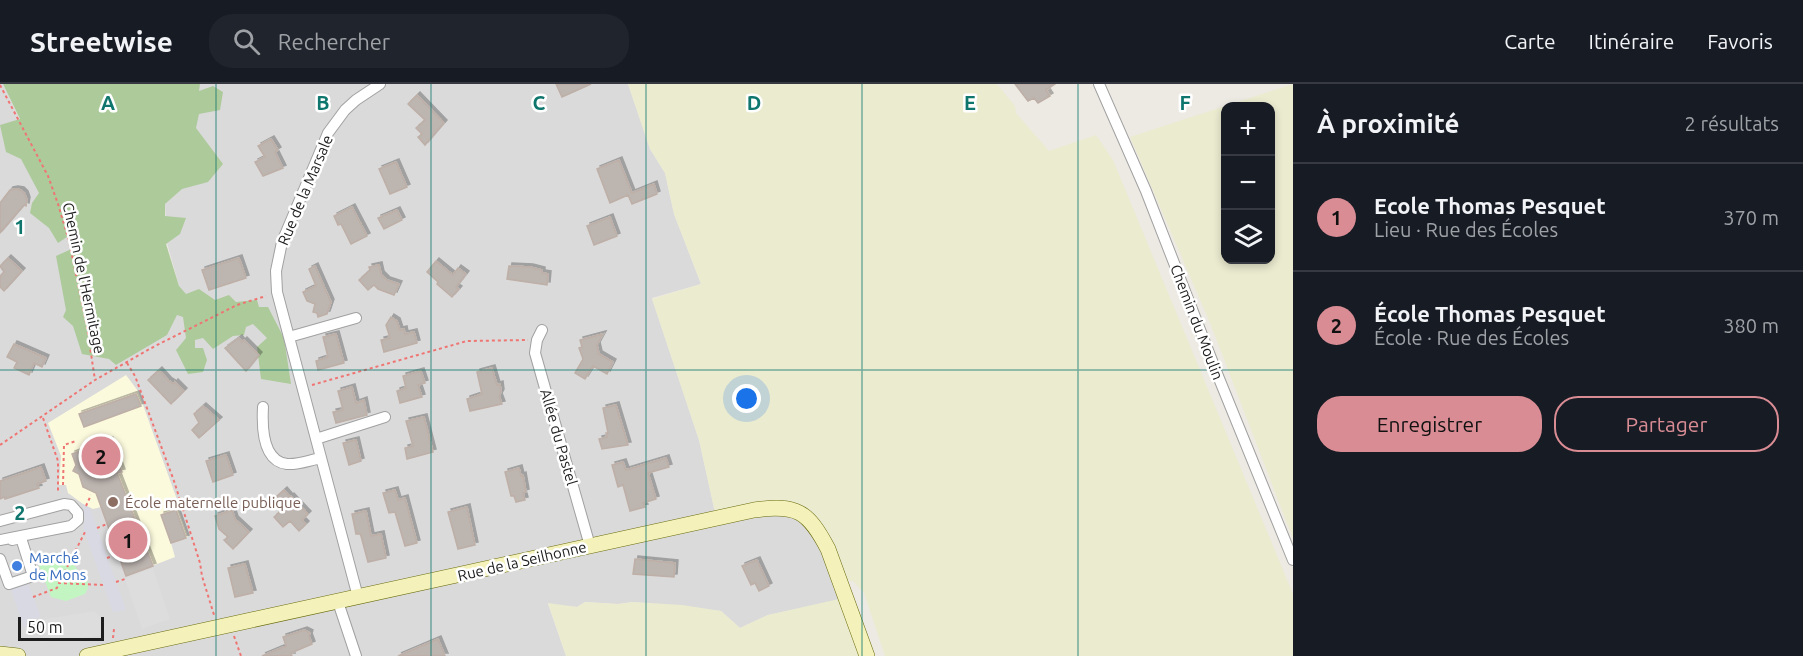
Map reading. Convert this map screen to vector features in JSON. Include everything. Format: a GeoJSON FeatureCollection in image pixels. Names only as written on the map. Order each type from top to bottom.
{"type":"FeatureCollection","features":[{"type":"Feature","properties":{"kind":"street","name":"Rue de la Marsale"},"geometry":{"type":"LineString","coordinates":[[358,597],[277,292],[276,271],[282,242],[328,133],[345,110],[380,84]]}},
{"type":"Feature","properties":{"kind":"street","name":"Chemin du Moulin"},"geometry":{"type":"LineString","coordinates":[[1099,84],[1146,191],[1293,560]]}},
{"type":"Feature","properties":{"kind":"street"},"geometry":{"type":"LineString","coordinates":[[289,337],[356,318]]}},
{"type":"Feature","properties":{"kind":"street"},"geometry":{"type":"LineString","coordinates":[[537,340],[542,330]]}},
{"type":"Feature","properties":{"kind":"street","name":"Allée du Pastel"},"geometry":{"type":"LineString","coordinates":[[537,340],[535,353],[590,546]]}},
{"type":"Feature","properties":{"kind":"street"},"geometry":{"type":"LineString","coordinates":[[262,406],[264,435],[271,454],[286,464],[321,458]]}},
{"type":"Feature","properties":{"kind":"street"},"geometry":{"type":"LineString","coordinates":[[316,439],[385,417]]}},
{"type":"Feature","properties":{"kind":"street"},"geometry":{"type":"LineString","coordinates":[[0,521],[67,503],[78,513],[78,520],[71,526],[0,541]]}},
{"type":"Feature","properties":{"kind":"street","name":"Rue de la Seilhonne"},"geometry":{"type":"LineString","coordinates":[[87,656],[754,510],[780,507],[793,509],[813,523],[828,549],[867,656]]}},
{"type":"Feature","properties":{"kind":"street"},"geometry":{"type":"LineString","coordinates":[[0,541],[21,538],[33,576],[9,584],[0,559]]}},
{"type":"Feature","properties":{"kind":"street"},"geometry":{"type":"LineString","coordinates":[[338,602],[356,656]]}},
{"type":"Feature","properties":{"kind":"street"},"geometry":{"type":"LineString","coordinates":[[0,654],[18,656]]}},
{"type":"Feature","properties":{"kind":"path","name":"Chemin de l'Hermitage"},"geometry":{"type":"LineString","coordinates":[[0,86],[48,176],[58,204],[69,241],[87,327],[95,380]]}},
{"type":"Feature","properties":{"kind":"path"},"geometry":{"type":"LineString","coordinates":[[0,445],[95,380],[155,346],[237,305],[277,292]]}},
{"type":"Feature","properties":{"kind":"path"},"geometry":{"type":"LineString","coordinates":[[302,388],[467,341],[537,340]]}},
{"type":"Feature","properties":{"kind":"path"},"geometry":{"type":"LineString","coordinates":[[128,363],[135,376],[174,481],[202,576],[240,656]]}},
{"type":"Feature","properties":{"kind":"path"},"geometry":{"type":"LineString","coordinates":[[43,417],[58,461],[57,505]]}},
{"type":"Feature","properties":{"kind":"path"},"geometry":{"type":"LineString","coordinates":[[63,485],[64,445],[76,441]]}},
{"type":"Feature","properties":{"kind":"path"},"geometry":{"type":"LineString","coordinates":[[97,528],[107,524]]}},
{"type":"Feature","properties":{"kind":"path"},"geometry":{"type":"LineString","coordinates":[[33,597],[57,588],[85,532]]}},
{"type":"Feature","properties":{"kind":"path"},"geometry":{"type":"LineString","coordinates":[[108,558],[118,554]]}},
{"type":"Feature","properties":{"kind":"path"},"geometry":{"type":"LineString","coordinates":[[28,559],[37,556],[70,562]]}},
{"type":"Feature","properties":{"kind":"path"},"geometry":{"type":"LineString","coordinates":[[116,582],[125,579]]}},
{"type":"Feature","properties":{"kind":"path"},"geometry":{"type":"LineString","coordinates":[[59,583],[104,585]]}},
{"type":"Feature","properties":{"kind":"shaded area"},"geometry":{"type":"Polygon","coordinates":[[[0,84],[3,84],[77,239],[116,365],[140,350],[179,286],[167,243],[165,204],[200,84],[628,84],[650,149],[665,173],[674,214],[701,284],[652,298],[699,440],[715,512],[799,505],[813,513],[820,523],[853,597],[768,615],[740,628],[721,611],[633,602],[618,604],[585,602],[577,607],[548,604],[566,656],[0,656],[0,84]]]}},
{"type":"Feature","properties":{"kind":"shaded area"},"geometry":{"type":"Polygon","coordinates":[[[126,375],[138,391],[180,508],[178,509],[188,537],[171,543],[175,557],[126,576],[101,507],[93,509],[83,504],[68,493],[66,485],[59,485],[61,456],[48,423],[126,375]]]}},
{"type":"Feature","properties":{"kind":"shaded area"},"geometry":{"type":"Polygon","coordinates":[[[83,504],[90,508],[126,610],[113,612],[83,528],[85,519],[83,504]]]}},
{"type":"Feature","properties":{"kind":"shaded area"},"geometry":{"type":"Polygon","coordinates":[[[153,568],[170,619],[142,629],[125,579],[153,568]]]}},
{"type":"Feature","properties":{"kind":"shaded area"},"geometry":{"type":"Polygon","coordinates":[[[26,578],[41,617],[31,620],[24,628],[9,584],[26,578]]]}},
{"type":"Feature","properties":{"kind":"shaded area"},"geometry":{"type":"Polygon","coordinates":[[[95,611],[103,620],[105,629],[100,636],[39,643],[45,634],[40,635],[32,629],[33,624],[40,620],[95,611]]]}},
{"type":"Feature","properties":{"kind":"green space"},"geometry":{"type":"Polygon","coordinates":[[[3,84],[200,84],[199,91],[213,86],[223,92],[220,110],[199,114],[196,128],[223,164],[208,182],[182,189],[165,204],[165,216],[186,218],[180,234],[166,244],[179,286],[186,294],[199,289],[215,300],[229,295],[236,302],[257,300],[259,307],[268,307],[284,338],[291,384],[261,379],[257,347],[267,338],[253,324],[246,327],[244,335],[233,336],[213,349],[203,338],[195,340],[195,348],[203,348],[207,360],[203,372],[188,374],[176,350],[186,338],[183,317],[177,315],[167,335],[116,365],[109,359],[82,354],[73,326],[63,317],[66,310],[56,256],[78,246],[77,239],[70,235],[58,243],[49,228],[30,213],[32,203],[39,193],[21,159],[6,152],[0,125],[20,119],[3,84]]]}},
{"type":"Feature","properties":{"kind":"green space"},"geometry":{"type":"Polygon","coordinates":[[[628,84],[997,84],[1015,106],[1016,113],[1049,151],[1096,135],[1113,160],[1293,594],[1293,656],[885,656],[864,593],[854,582],[846,579],[813,513],[799,505],[715,513],[699,440],[652,299],[701,284],[674,214],[665,173],[650,149],[628,84]]]}},
{"type":"Feature","properties":{"kind":"green space"},"geometry":{"type":"Polygon","coordinates":[[[1293,84],[1293,539],[1210,323],[1130,137],[1221,107],[1221,264],[1275,264],[1275,102],[1238,102],[1293,84]]]}},
{"type":"Feature","properties":{"kind":"green space"},"geometry":{"type":"Polygon","coordinates":[[[40,554],[69,558],[79,572],[87,575],[88,588],[85,594],[66,601],[51,597],[37,560],[40,554]]]}},
{"type":"Feature","properties":{"kind":"green space"},"geometry":{"type":"Polygon","coordinates":[[[839,599],[860,656],[566,656],[548,603],[577,607],[585,602],[682,605],[721,611],[740,628],[768,615],[839,599]]]}},
{"type":"Feature","properties":{"kind":"building"},"geometry":{"type":"Polygon","coordinates":[[[556,84],[591,84],[562,97],[556,84]]]}},
{"type":"Feature","properties":{"kind":"building"},"geometry":{"type":"Polygon","coordinates":[[[1015,84],[1055,84],[1046,90],[1050,96],[1038,103],[1034,98],[1028,101],[1015,84]]]}},
{"type":"Feature","properties":{"kind":"building"},"geometry":{"type":"Polygon","coordinates":[[[417,95],[444,123],[425,145],[418,137],[422,134],[416,128],[425,120],[408,104],[417,95]]]}},
{"type":"Feature","properties":{"kind":"building"},"geometry":{"type":"Polygon","coordinates":[[[271,139],[278,150],[275,152],[283,168],[263,176],[255,162],[265,157],[258,146],[271,139]]]}},
{"type":"Feature","properties":{"kind":"building"},"geometry":{"type":"Polygon","coordinates":[[[619,160],[632,193],[654,184],[657,194],[632,204],[628,195],[610,203],[597,169],[619,160]]]}},
{"type":"Feature","properties":{"kind":"building"},"geometry":{"type":"Polygon","coordinates":[[[396,162],[407,187],[390,194],[379,169],[396,162]]]}},
{"type":"Feature","properties":{"kind":"building"},"geometry":{"type":"Polygon","coordinates":[[[15,189],[25,194],[26,206],[24,205],[0,233],[0,203],[10,190],[15,189]]]}},
{"type":"Feature","properties":{"kind":"building"},"geometry":{"type":"Polygon","coordinates":[[[352,207],[367,236],[351,244],[341,224],[338,225],[334,216],[352,207]]]}},
{"type":"Feature","properties":{"kind":"building"},"geometry":{"type":"Polygon","coordinates":[[[397,210],[402,220],[384,229],[378,218],[397,210]]]}},
{"type":"Feature","properties":{"kind":"building"},"geometry":{"type":"Polygon","coordinates":[[[610,217],[617,236],[594,245],[587,226],[610,217]]]}},
{"type":"Feature","properties":{"kind":"building"},"geometry":{"type":"Polygon","coordinates":[[[8,258],[22,271],[4,291],[0,287],[0,276],[4,272],[0,266],[8,258]]]}},
{"type":"Feature","properties":{"kind":"building"},"geometry":{"type":"Polygon","coordinates":[[[239,258],[246,278],[209,290],[202,270],[239,258]]]}},
{"type":"Feature","properties":{"kind":"building"},"geometry":{"type":"Polygon","coordinates":[[[436,261],[453,275],[458,268],[466,274],[456,287],[459,289],[452,297],[427,272],[436,261]]]}},
{"type":"Feature","properties":{"kind":"building"},"geometry":{"type":"Polygon","coordinates":[[[379,265],[381,274],[387,280],[399,284],[394,295],[374,285],[368,290],[359,280],[370,270],[369,267],[379,265]]]}},
{"type":"Feature","properties":{"kind":"building"},"geometry":{"type":"Polygon","coordinates":[[[315,266],[331,302],[327,314],[318,317],[317,313],[313,312],[315,304],[307,301],[303,292],[316,286],[309,269],[315,266]]]}},
{"type":"Feature","properties":{"kind":"building"},"geometry":{"type":"Polygon","coordinates":[[[509,266],[542,270],[542,273],[548,274],[547,285],[507,279],[509,266]]]}},
{"type":"Feature","properties":{"kind":"building"},"geometry":{"type":"Polygon","coordinates":[[[391,317],[397,321],[400,330],[404,329],[405,334],[414,332],[417,343],[384,352],[381,340],[390,338],[386,325],[391,317]]]}},
{"type":"Feature","properties":{"kind":"building"},"geometry":{"type":"Polygon","coordinates":[[[336,334],[344,363],[318,370],[316,361],[328,357],[323,337],[336,334]]]}},
{"type":"Feature","properties":{"kind":"building"},"geometry":{"type":"Polygon","coordinates":[[[603,334],[597,345],[599,354],[613,362],[607,374],[593,366],[585,379],[575,373],[583,359],[579,348],[582,347],[580,340],[603,334]]]}},
{"type":"Feature","properties":{"kind":"building"},"geometry":{"type":"Polygon","coordinates":[[[239,338],[259,355],[246,371],[225,348],[239,338]]]}},
{"type":"Feature","properties":{"kind":"building"},"geometry":{"type":"Polygon","coordinates":[[[14,344],[46,358],[42,367],[34,363],[29,375],[14,368],[17,362],[7,357],[14,344]]]}},
{"type":"Feature","properties":{"kind":"building"},"geometry":{"type":"Polygon","coordinates":[[[492,368],[497,385],[500,384],[499,396],[502,404],[470,411],[467,399],[482,394],[477,372],[492,368]]]}},
{"type":"Feature","properties":{"kind":"building"},"geometry":{"type":"Polygon","coordinates":[[[159,370],[169,381],[174,384],[175,382],[184,391],[171,404],[148,380],[159,370]]]}},
{"type":"Feature","properties":{"kind":"building"},"geometry":{"type":"Polygon","coordinates":[[[421,371],[425,383],[418,385],[422,397],[400,403],[397,391],[406,388],[403,376],[421,371]]]}},
{"type":"Feature","properties":{"kind":"building"},"geometry":{"type":"Polygon","coordinates":[[[352,387],[356,403],[364,400],[367,415],[336,423],[333,412],[343,410],[338,391],[352,387]]]}},
{"type":"Feature","properties":{"kind":"building"},"geometry":{"type":"Polygon","coordinates":[[[136,394],[141,406],[84,427],[79,414],[136,394]]]}},
{"type":"Feature","properties":{"kind":"building"},"geometry":{"type":"Polygon","coordinates":[[[616,405],[628,445],[602,449],[599,439],[607,437],[606,433],[608,433],[603,408],[616,405]]]}},
{"type":"Feature","properties":{"kind":"building"},"geometry":{"type":"Polygon","coordinates":[[[203,406],[219,420],[199,438],[192,430],[199,423],[194,414],[203,406]]]}},
{"type":"Feature","properties":{"kind":"building"},"geometry":{"type":"Polygon","coordinates":[[[424,417],[433,452],[407,459],[405,448],[413,446],[406,421],[424,417]]]}},
{"type":"Feature","properties":{"kind":"building"},"geometry":{"type":"Polygon","coordinates":[[[110,440],[122,472],[117,473],[153,566],[126,576],[96,493],[83,487],[79,474],[73,471],[76,465],[72,454],[110,440]]]}},
{"type":"Feature","properties":{"kind":"building"},"geometry":{"type":"Polygon","coordinates":[[[356,440],[361,461],[349,465],[343,443],[356,440]]]}},
{"type":"Feature","properties":{"kind":"building"},"geometry":{"type":"Polygon","coordinates":[[[226,455],[233,475],[213,482],[206,461],[226,455]]]}},
{"type":"Feature","properties":{"kind":"building"},"geometry":{"type":"Polygon","coordinates":[[[666,458],[669,467],[648,473],[656,499],[643,503],[645,507],[630,511],[623,485],[618,487],[612,465],[623,462],[626,470],[666,458]]]}},
{"type":"Feature","properties":{"kind":"building"},"geometry":{"type":"Polygon","coordinates":[[[41,467],[46,481],[37,484],[39,488],[0,499],[0,481],[41,467]]]}},
{"type":"Feature","properties":{"kind":"building"},"geometry":{"type":"Polygon","coordinates":[[[519,468],[521,476],[523,475],[526,492],[523,493],[525,500],[516,502],[514,496],[511,496],[505,472],[519,468]]]}},
{"type":"Feature","properties":{"kind":"building"},"geometry":{"type":"Polygon","coordinates":[[[284,490],[308,514],[302,520],[306,524],[299,531],[290,521],[283,527],[274,517],[283,509],[274,499],[284,490]]]}},
{"type":"Feature","properties":{"kind":"building"},"geometry":{"type":"Polygon","coordinates":[[[395,490],[398,500],[405,498],[417,543],[405,546],[395,512],[389,513],[383,493],[395,490]]]}},
{"type":"Feature","properties":{"kind":"building"},"geometry":{"type":"Polygon","coordinates":[[[467,507],[475,545],[458,549],[448,512],[467,507]]]}},
{"type":"Feature","properties":{"kind":"building"},"geometry":{"type":"Polygon","coordinates":[[[176,510],[186,538],[171,543],[161,515],[176,510]]]}},
{"type":"Feature","properties":{"kind":"building"},"geometry":{"type":"Polygon","coordinates":[[[232,510],[235,519],[249,532],[233,549],[224,540],[228,537],[219,529],[215,516],[232,510]]]}},
{"type":"Feature","properties":{"kind":"building"},"geometry":{"type":"Polygon","coordinates":[[[366,511],[371,536],[381,534],[386,558],[368,562],[361,536],[356,534],[352,514],[366,511]]]}},
{"type":"Feature","properties":{"kind":"building"},"geometry":{"type":"Polygon","coordinates":[[[635,559],[675,563],[674,577],[633,574],[635,559]]]}},
{"type":"Feature","properties":{"kind":"building"},"geometry":{"type":"Polygon","coordinates":[[[757,560],[769,586],[759,591],[755,583],[751,585],[742,566],[757,560]]]}},
{"type":"Feature","properties":{"kind":"building"},"geometry":{"type":"Polygon","coordinates":[[[245,564],[253,593],[235,597],[228,568],[245,564]]]}},
{"type":"Feature","properties":{"kind":"building"},"geometry":{"type":"Polygon","coordinates":[[[304,630],[310,633],[312,644],[291,653],[292,656],[262,656],[286,646],[283,637],[304,630]]]}},
{"type":"Feature","properties":{"kind":"building"},"geometry":{"type":"Polygon","coordinates":[[[438,639],[445,656],[398,656],[438,639]]]}},
{"type":"Feature","properties":{"kind":"place","name":"École Thomas Pesquet"},"geometry":{"type":"Point","coordinates":[101,456]}},
{"type":"Feature","properties":{"kind":"place","name":"École maternelle publique"},"geometry":{"type":"Point","coordinates":[113,502]}},
{"type":"Feature","properties":{"kind":"place","name":"Ecole Thomas Pesquet"},"geometry":{"type":"Point","coordinates":[128,540]}},
{"type":"Feature","properties":{"kind":"place","name":"Marché de Mons"},"geometry":{"type":"Point","coordinates":[17,566]}}]}
